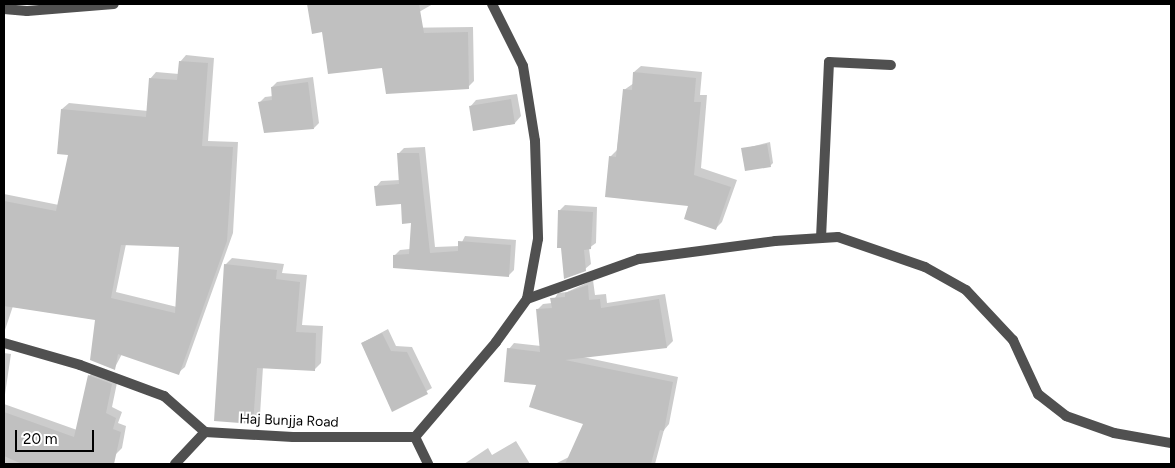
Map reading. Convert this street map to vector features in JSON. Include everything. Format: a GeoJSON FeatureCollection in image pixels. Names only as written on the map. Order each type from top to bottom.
{"type":"FeatureCollection","features":[{"type":"Feature","properties":{"kind":"street"},"geometry":{"type":"LineString","coordinates":[[4,9],[27,11],[114,4]]}},
{"type":"Feature","properties":{"kind":"street"},"geometry":{"type":"LineString","coordinates":[[428,464],[415,437],[496,342],[526,299],[538,239],[535,141],[523,66],[492,4]]}},
{"type":"Feature","properties":{"kind":"street"},"geometry":{"type":"LineString","coordinates":[[821,238],[829,62],[891,64]]}},
{"type":"Feature","properties":{"kind":"street"},"geometry":{"type":"LineString","coordinates":[[526,299],[639,259],[838,237],[925,267],[966,290],[1013,340],[1038,394],[1066,416],[1114,433],[1171,443]]}},
{"type":"Feature","properties":{"kind":"street"},"geometry":{"type":"LineString","coordinates":[[4,343],[80,365],[164,396],[205,432],[175,464]]}},
{"type":"Feature","properties":{"kind":"street","name":"Haj Bunjja Road"},"geometry":{"type":"LineString","coordinates":[[205,432],[293,437],[415,437]]}},
{"type":"Feature","properties":{"kind":"building"},"geometry":{"type":"Polygon","coordinates":[[[307,4],[419,4],[424,33],[468,32],[469,89],[386,94],[382,68],[328,74],[322,32],[312,34],[307,4]]]}},
{"type":"Feature","properties":{"kind":"building"},"geometry":{"type":"Polygon","coordinates":[[[179,61],[208,63],[202,146],[233,147],[227,241],[179,375],[118,354],[115,370],[90,360],[95,320],[4,306],[4,201],[56,211],[68,155],[57,154],[61,109],[146,117],[149,78],[177,80],[179,61]],[[121,245],[111,298],[175,313],[179,247],[121,245]]]}},
{"type":"Feature","properties":{"kind":"building"},"geometry":{"type":"Polygon","coordinates":[[[633,72],[696,78],[694,102],[701,102],[694,175],[731,187],[716,230],[684,219],[688,206],[605,197],[609,156],[616,157],[623,89],[632,90],[633,72]]]}},
{"type":"Feature","properties":{"kind":"building"},"geometry":{"type":"Polygon","coordinates":[[[308,82],[314,129],[264,133],[258,102],[272,100],[271,87],[308,82]]]}},
{"type":"Feature","properties":{"kind":"building"},"geometry":{"type":"Polygon","coordinates":[[[511,99],[515,124],[473,131],[469,106],[511,99]]]}},
{"type":"Feature","properties":{"kind":"building"},"geometry":{"type":"Polygon","coordinates":[[[767,144],[771,167],[745,171],[741,148],[767,144]]]}},
{"type":"Feature","properties":{"kind":"building"},"geometry":{"type":"Polygon","coordinates":[[[397,153],[419,153],[430,253],[458,251],[458,241],[511,245],[509,277],[393,268],[393,255],[409,254],[411,223],[402,224],[401,204],[376,206],[374,186],[399,184],[397,153]]]}},
{"type":"Feature","properties":{"kind":"building"},"geometry":{"type":"Polygon","coordinates":[[[558,210],[593,212],[591,249],[584,250],[586,271],[564,279],[561,248],[557,248],[558,210]]]}},
{"type":"Feature","properties":{"kind":"building"},"geometry":{"type":"Polygon","coordinates":[[[224,264],[277,270],[276,279],[300,282],[296,332],[316,333],[315,371],[257,368],[253,424],[214,421],[224,264]]]}},
{"type":"Feature","properties":{"kind":"building"},"geometry":{"type":"Polygon","coordinates":[[[588,285],[589,300],[600,299],[601,308],[659,299],[667,348],[565,360],[673,382],[664,431],[660,430],[651,464],[565,464],[583,424],[529,407],[536,385],[504,382],[507,348],[540,352],[536,309],[552,308],[550,298],[565,297],[565,293],[588,285]]]}},
{"type":"Feature","properties":{"kind":"building"},"geometry":{"type":"Polygon","coordinates":[[[382,333],[391,351],[407,352],[428,394],[392,412],[361,343],[382,333]]]}},
{"type":"Feature","properties":{"kind":"building"},"geometry":{"type":"Polygon","coordinates":[[[88,375],[112,384],[106,413],[116,418],[113,429],[121,432],[114,464],[22,464],[4,456],[4,412],[74,437],[88,375]]]}}]}
